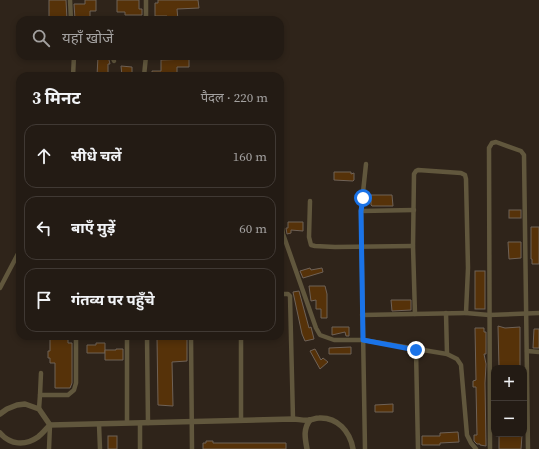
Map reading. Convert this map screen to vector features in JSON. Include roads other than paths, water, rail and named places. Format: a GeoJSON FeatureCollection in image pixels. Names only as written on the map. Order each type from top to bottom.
{"type":"FeatureCollection","features":[{"type":"Feature","properties":{"kind":"street"},"geometry":{"type":"LineString","coordinates":[[70,0],[71,16]]}},
{"type":"Feature","properties":{"kind":"street"},"geometry":{"type":"LineString","coordinates":[[146,0],[146,16]]}},
{"type":"Feature","properties":{"kind":"street"},"geometry":{"type":"LineString","coordinates":[[73,72],[74,60]]}},
{"type":"Feature","properties":{"kind":"street"},"geometry":{"type":"LineString","coordinates":[[144,72],[146,60]]}},
{"type":"Feature","properties":{"kind":"street"},"geometry":{"type":"LineString","coordinates":[[490,449],[489,148],[492,143],[496,142],[521,151],[524,155],[528,449]]}},
{"type":"Feature","properties":{"kind":"street"},"geometry":{"type":"LineString","coordinates":[[365,449],[361,211],[366,164]]}},
{"type":"Feature","properties":{"kind":"street"},"geometry":{"type":"LineString","coordinates":[[415,314],[413,246],[414,174],[416,171],[464,174],[466,179],[468,268],[466,313]]}},
{"type":"Feature","properties":{"kind":"street"},"geometry":{"type":"LineString","coordinates":[[310,201],[309,237],[311,245],[322,247],[413,246]]}},
{"type":"Feature","properties":{"kind":"street"},"geometry":{"type":"LineString","coordinates":[[361,211],[414,210]]}},
{"type":"Feature","properties":{"kind":"street"},"geometry":{"type":"LineString","coordinates":[[284,237],[316,328],[320,335],[334,340],[363,340],[447,354],[457,359],[461,365],[467,435],[476,449]]}},
{"type":"Feature","properties":{"kind":"street"},"geometry":{"type":"LineString","coordinates":[[0,288],[16,258]]}},
{"type":"Feature","properties":{"kind":"street"},"geometry":{"type":"LineString","coordinates":[[284,294],[288,294],[290,296],[293,419]]}},
{"type":"Feature","properties":{"kind":"street"},"geometry":{"type":"LineString","coordinates":[[362,315],[446,313],[489,315],[539,313]]}},
{"type":"Feature","properties":{"kind":"street"},"geometry":{"type":"LineString","coordinates":[[446,313],[447,354]]}},
{"type":"Feature","properties":{"kind":"street"},"geometry":{"type":"LineString","coordinates":[[40,395],[68,395],[74,390],[76,383],[76,340]]}},
{"type":"Feature","properties":{"kind":"street"},"geometry":{"type":"LineString","coordinates":[[127,340],[127,423]]}},
{"type":"Feature","properties":{"kind":"street"},"geometry":{"type":"LineString","coordinates":[[147,340],[148,423]]}},
{"type":"Feature","properties":{"kind":"street"},"geometry":{"type":"LineString","coordinates":[[191,340],[192,449]]}},
{"type":"Feature","properties":{"kind":"street"},"geometry":{"type":"LineString","coordinates":[[241,340],[241,420]]}},
{"type":"Feature","properties":{"kind":"street"},"geometry":{"type":"LineString","coordinates":[[416,350],[418,449]]}},
{"type":"Feature","properties":{"kind":"street"},"geometry":{"type":"LineString","coordinates":[[527,351],[539,352]]}},
{"type":"Feature","properties":{"kind":"street"},"geometry":{"type":"LineString","coordinates":[[39,409],[41,373]]}},
{"type":"Feature","properties":{"kind":"street"},"geometry":{"type":"LineString","coordinates":[[0,414],[7,409],[24,404],[39,409],[50,425],[49,449]]}},
{"type":"Feature","properties":{"kind":"street"},"geometry":{"type":"LineString","coordinates":[[0,433],[5,439],[11,442],[20,443],[38,437],[50,425],[241,420],[310,420],[325,418],[341,425],[351,439],[353,449]]}},
{"type":"Feature","properties":{"kind":"street"},"geometry":{"type":"LineString","coordinates":[[307,449],[304,437],[306,426],[310,420]]}},
{"type":"Feature","properties":{"kind":"street"},"geometry":{"type":"LineString","coordinates":[[140,423],[140,449]]}},
{"type":"Feature","properties":{"kind":"street"},"geometry":{"type":"LineString","coordinates":[[99,424],[100,449]]}}]}
